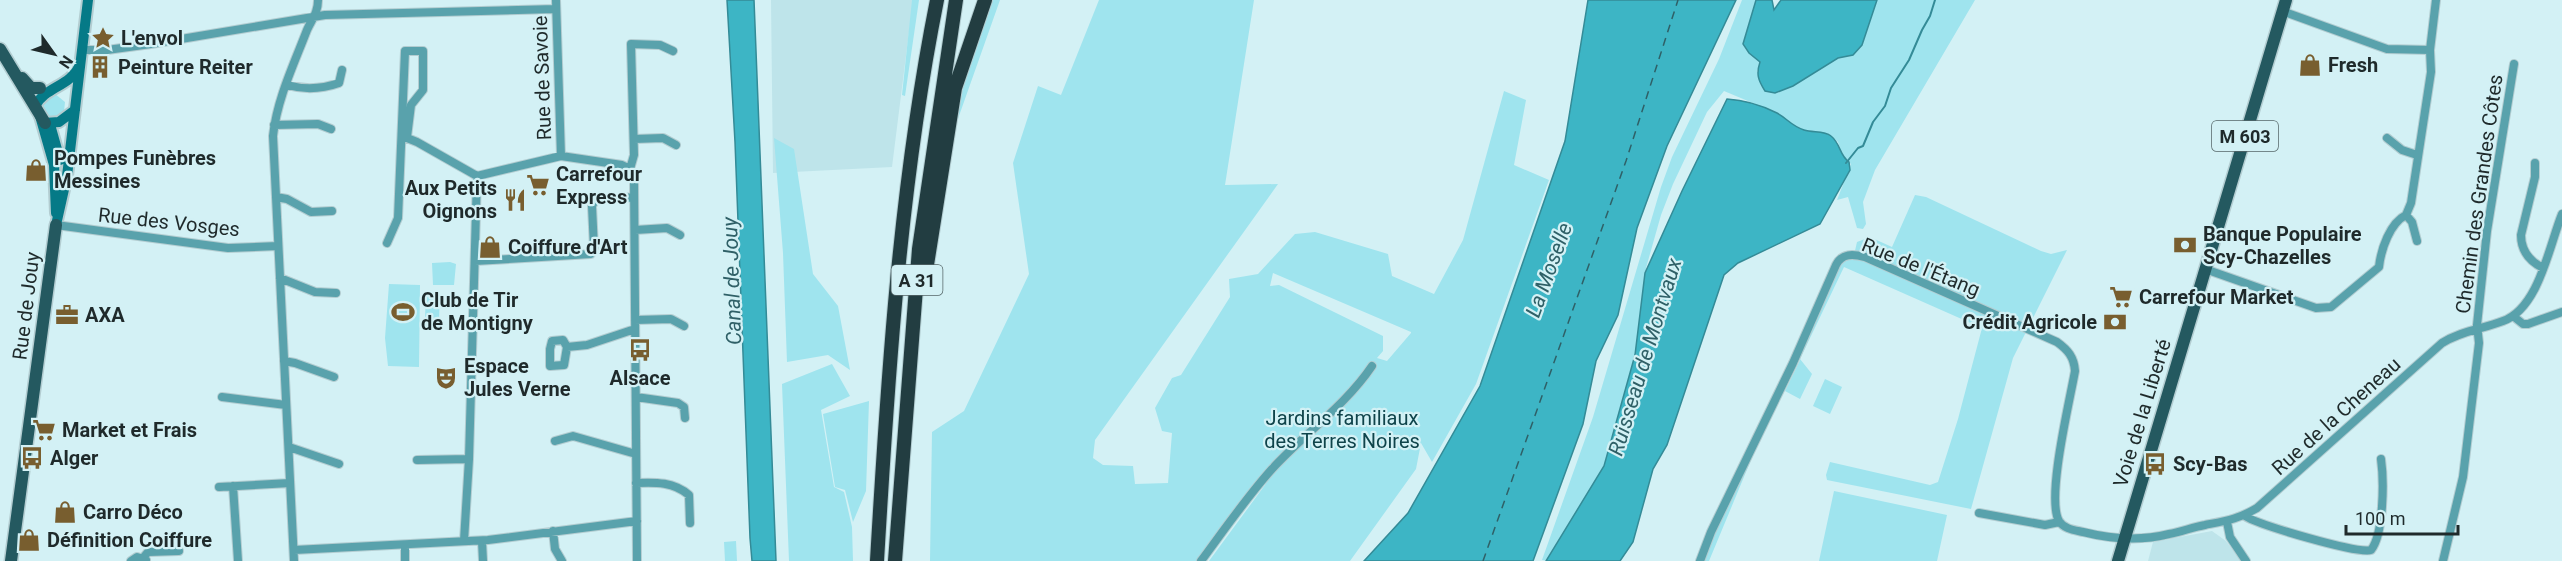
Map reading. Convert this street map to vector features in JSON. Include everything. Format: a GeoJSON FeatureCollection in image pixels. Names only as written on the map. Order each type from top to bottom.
{"type":"FeatureCollection","features":[{"type":"Feature","properties":{"kind":"highway"},"geometry":{"type":"LineString","coordinates":[[925,68],[922,38],[927,0]]}},
{"type":"Feature","properties":{"kind":"highway","name":"A 31"},"geometry":{"type":"LineString","coordinates":[[877,561],[896,291],[910,170],[937,0]]}},
{"type":"Feature","properties":{"kind":"highway","name":"A 31"},"geometry":{"type":"LineString","coordinates":[[895,561],[919,249],[956,0]]}},
{"type":"Feature","properties":{"kind":"highway"},"geometry":{"type":"LineString","coordinates":[[910,365],[955,88],[986,0]]}},
{"type":"Feature","properties":{"kind":"main road","name":"Rue de Jouy"},"geometry":{"type":"LineString","coordinates":[[11,561],[56,225],[63,199],[88,0]]}},
{"type":"Feature","properties":{"kind":"main road","name":"Voie de la Liberté"},"geometry":{"type":"LineString","coordinates":[[2118,561],[2284,6]]}},
{"type":"Feature","properties":{"kind":"main road","name":"Rue de Jouy"},"geometry":{"type":"LineString","coordinates":[[3,54],[51,128],[59,155],[63,199]]}},
{"type":"Feature","properties":{"kind":"main road"},"geometry":{"type":"LineString","coordinates":[[3,54],[31,88],[66,83],[80,61]]}},
{"type":"Feature","properties":{"kind":"main road"},"geometry":{"type":"LineString","coordinates":[[40,114],[59,122],[75,110],[65,95],[50,87]]}},
{"type":"Feature","properties":{"kind":"main road"},"geometry":{"type":"LineString","coordinates":[[50,87],[40,96],[40,114],[54,165],[56,225]]}},
{"type":"Feature","properties":{"kind":"street"},"geometry":{"type":"LineString","coordinates":[[294,561],[274,125],[308,29],[315,16],[318,0]]}},
{"type":"Feature","properties":{"kind":"street","name":"Rue de Savoie"},"geometry":{"type":"LineString","coordinates":[[555,0],[561,156],[622,165],[630,169]]}},
{"type":"Feature","properties":{"kind":"street"},"geometry":{"type":"LineString","coordinates":[[2205,269],[2316,308],[2331,307],[2379,267],[2380,257],[2393,226],[2398,219],[2406,215],[2411,203],[2431,72],[2430,50],[2436,0]]}},
{"type":"Feature","properties":{"kind":"street"},"geometry":{"type":"LineString","coordinates":[[2284,6],[2387,49],[2430,50]]}},
{"type":"Feature","properties":{"kind":"street"},"geometry":{"type":"LineString","coordinates":[[80,61],[98,51],[315,16],[556,9]]}},
{"type":"Feature","properties":{"kind":"street"},"geometry":{"type":"LineString","coordinates":[[637,561],[635,230],[634,176],[630,169],[634,160],[631,44],[660,45],[673,51]]}},
{"type":"Feature","properties":{"kind":"street"},"geometry":{"type":"LineString","coordinates":[[387,243],[398,218],[404,136],[405,51],[423,51],[423,90],[411,105],[404,136]]}},
{"type":"Feature","properties":{"kind":"street","name":"Chemin des Grandes Côtes"},"geometry":{"type":"LineString","coordinates":[[2443,561],[2463,477],[2478,348],[2487,231],[2514,64]]}},
{"type":"Feature","properties":{"kind":"street"},"geometry":{"type":"LineString","coordinates":[[287,85],[299,88],[326,87],[339,83],[342,70]]}},
{"type":"Feature","properties":{"kind":"street"},"geometry":{"type":"LineString","coordinates":[[403,107],[411,105]]}},
{"type":"Feature","properties":{"kind":"street"},"geometry":{"type":"LineString","coordinates":[[274,125],[318,124],[331,129]]}},
{"type":"Feature","properties":{"kind":"street"},"geometry":{"type":"LineString","coordinates":[[404,136],[477,176],[561,156]]}},
{"type":"Feature","properties":{"kind":"street"},"geometry":{"type":"LineString","coordinates":[[634,138],[663,138],[676,145]]}},
{"type":"Feature","properties":{"kind":"street"},"geometry":{"type":"LineString","coordinates":[[2387,138],[2402,150],[2417,155]]}},
{"type":"Feature","properties":{"kind":"street"},"geometry":{"type":"LineString","coordinates":[[2535,163],[2535,177],[2521,235],[2521,244],[2529,258],[2543,268]]}},
{"type":"Feature","properties":{"kind":"street"},"geometry":{"type":"LineString","coordinates":[[464,541],[469,459],[477,176]]}},
{"type":"Feature","properties":{"kind":"street"},"geometry":{"type":"LineString","coordinates":[[276,197],[311,212],[332,212]]}},
{"type":"Feature","properties":{"kind":"street"},"geometry":{"type":"LineString","coordinates":[[475,261],[591,254],[594,249],[592,206],[595,200],[634,197]]}},
{"type":"Feature","properties":{"kind":"street"},"geometry":{"type":"LineString","coordinates":[[2513,316],[2530,297],[2562,214]]}},
{"type":"Feature","properties":{"kind":"street"},"geometry":{"type":"LineString","coordinates":[[2406,215],[2412,222],[2417,241]]}},
{"type":"Feature","properties":{"kind":"street","name":"Rue des Vosges"},"geometry":{"type":"LineString","coordinates":[[56,225],[228,248],[278,246]]}},
{"type":"Feature","properties":{"kind":"street"},"geometry":{"type":"LineString","coordinates":[[635,230],[668,228],[680,235]]}},
{"type":"Feature","properties":{"kind":"street","name":"Rue de l'Étang"},"geometry":{"type":"LineString","coordinates":[[1700,561],[1715,524],[1793,363],[1838,260],[1850,254],[1865,257],[2057,342],[2070,354],[2075,371],[2059,459],[2055,503],[2059,522]]}},
{"type":"Feature","properties":{"kind":"street"},"geometry":{"type":"LineString","coordinates":[[280,278],[315,292],[336,293]]}},
{"type":"Feature","properties":{"kind":"street","name":"Rue de la Cheneau"},"geometry":{"type":"LineString","coordinates":[[2059,522],[2070,530],[2108,538],[2124,538],[2167,535],[2245,516],[2266,501],[2453,336],[2513,316],[2523,324],[2528,324],[2562,312]]}},
{"type":"Feature","properties":{"kind":"street"},"geometry":{"type":"LineString","coordinates":[[635,320],[671,319],[684,326]]}},
{"type":"Feature","properties":{"kind":"street"},"geometry":{"type":"LineString","coordinates":[[567,347],[587,345],[635,329]]}},
{"type":"Feature","properties":{"kind":"street"},"geometry":{"type":"LineString","coordinates":[[284,361],[334,377]]}},
{"type":"Feature","properties":{"kind":"street"},"geometry":{"type":"LineString","coordinates":[[1201,561],[1239,508],[1273,468],[1349,396],[1372,366]]}},
{"type":"Feature","properties":{"kind":"street"},"geometry":{"type":"LineString","coordinates":[[222,397],[286,405]]}},
{"type":"Feature","properties":{"kind":"street"},"geometry":{"type":"LineString","coordinates":[[636,397],[678,403],[684,407],[685,418]]}},
{"type":"Feature","properties":{"kind":"street"},"geometry":{"type":"LineString","coordinates":[[555,441],[573,436],[636,454]]}},
{"type":"Feature","properties":{"kind":"street"},"geometry":{"type":"LineString","coordinates":[[289,447],[339,464]]}},
{"type":"Feature","properties":{"kind":"street"},"geometry":{"type":"LineString","coordinates":[[417,460],[469,459]]}},
{"type":"Feature","properties":{"kind":"street"},"geometry":{"type":"LineString","coordinates":[[2245,516],[2263,524],[2319,540],[2362,551],[2371,550],[2379,528],[2383,473],[2381,459]]}},
{"type":"Feature","properties":{"kind":"street"},"geometry":{"type":"LineString","coordinates":[[219,487],[290,483]]}},
{"type":"Feature","properties":{"kind":"street"},"geometry":{"type":"LineString","coordinates":[[636,483],[671,484],[681,488],[689,495],[690,523]]}},
{"type":"Feature","properties":{"kind":"street"},"geometry":{"type":"LineString","coordinates":[[233,486],[238,561]]}},
{"type":"Feature","properties":{"kind":"street"},"geometry":{"type":"LineString","coordinates":[[1979,513],[2045,525],[2059,522]]}},
{"type":"Feature","properties":{"kind":"street"},"geometry":{"type":"LineString","coordinates":[[294,550],[482,541],[637,521]]}},
{"type":"Feature","properties":{"kind":"street"},"geometry":{"type":"LineString","coordinates":[[2227,522],[2230,537],[2247,561]]}},
{"type":"Feature","properties":{"kind":"street"},"geometry":{"type":"LineString","coordinates":[[553,531],[555,549],[562,561]]}},
{"type":"Feature","properties":{"kind":"street"},"geometry":{"type":"LineString","coordinates":[[482,541],[483,561]]}},
{"type":"Feature","properties":{"kind":"street"},"geometry":{"type":"LineString","coordinates":[[405,545],[405,561]]}},
{"type":"Feature","properties":{"kind":"street"},"geometry":{"type":"LineString","coordinates":[[131,561],[137,557],[145,559],[148,552],[179,551]]}},
{"type":"Feature","properties":{"kind":"shaded area"},"geometry":{"type":"Polygon","coordinates":[[[771,0],[913,0],[892,167],[773,173],[771,0]]]}},
{"type":"Feature","properties":{"kind":"shaded area"},"geometry":{"type":"Polygon","coordinates":[[[2212,531],[2226,541],[2241,561],[2148,561],[2153,542],[2212,531]]]}},
{"type":"Feature","properties":{"kind":"green space"},"geometry":{"type":"Polygon","coordinates":[[[912,0],[919,0],[905,96],[902,95],[912,0]]]}},
{"type":"Feature","properties":{"kind":"green space"},"geometry":{"type":"Polygon","coordinates":[[[990,0],[1000,0],[954,130],[963,81],[990,0]]]}},
{"type":"Feature","properties":{"kind":"green space","name":"Jardins familiaux des Terres Noires"},"geometry":{"type":"Polygon","coordinates":[[[1099,0],[1254,0],[1225,185],[1278,184],[1095,440],[1093,458],[1103,465],[1133,466],[1135,484],[1168,483],[1172,433],[1162,431],[1155,408],[1172,378],[1181,375],[1230,297],[1229,279],[1258,274],[1295,234],[1315,232],[1388,254],[1392,276],[1434,294],[1463,240],[1504,91],[1526,100],[1514,165],[1549,180],[1476,384],[1432,462],[1421,443],[1416,469],[1350,561],[1209,561],[1265,485],[1270,471],[1201,561],[930,561],[932,432],[964,411],[1029,274],[1013,163],[1038,86],[1061,95],[1099,0]],[[1273,273],[1270,286],[1279,285],[1383,336],[1383,351],[1377,358],[1387,361],[1411,332],[1273,273]]]}},
{"type":"Feature","properties":{"kind":"green space"},"geometry":{"type":"Polygon","coordinates":[[[1742,0],[1756,0],[1743,44],[1749,53],[1761,62],[1757,72],[1820,67],[1838,58],[1853,55],[1862,45],[1877,0],[1975,0],[1875,170],[1863,202],[1866,224],[1863,229],[1857,228],[1848,197],[1837,200],[1851,164],[1843,158],[1838,142],[1829,134],[1809,132],[1791,125],[1779,114],[1724,91],[1707,112],[1673,184],[1661,215],[1646,268],[1649,340],[1626,453],[1549,561],[1542,560],[1593,417],[1661,187],[1672,157],[1719,59],[1742,0]]]}},
{"type":"Feature","properties":{"kind":"green space"},"geometry":{"type":"Polygon","coordinates":[[[54,93],[65,102],[64,112],[60,118],[49,118],[40,104],[54,93]]]}},
{"type":"Feature","properties":{"kind":"green space"},"geometry":{"type":"Polygon","coordinates":[[[774,138],[794,149],[813,274],[838,306],[850,370],[828,355],[787,362],[783,253],[774,138]]]}},
{"type":"Feature","properties":{"kind":"green space"},"geometry":{"type":"Polygon","coordinates":[[[1915,195],[1926,197],[2041,251],[2051,254],[2067,250],[2013,358],[1971,509],[1827,480],[1826,475],[1830,462],[1930,485],[1938,482],[1958,419],[1982,328],[1844,267],[1800,359],[1812,374],[1800,399],[1785,391],[1800,360],[1796,358],[1836,265],[1854,255],[1857,242],[1870,237],[1892,247],[1915,195]]]}},
{"type":"Feature","properties":{"kind":"green space"},"geometry":{"type":"Polygon","coordinates":[[[432,263],[456,264],[454,285],[433,285],[432,263]]]}},
{"type":"Feature","properties":{"kind":"green space","name":"Club de Tir de Montigny"},"geometry":{"type":"Polygon","coordinates":[[[389,284],[420,285],[419,367],[388,366],[385,338],[389,284]]]}},
{"type":"Feature","properties":{"kind":"green space"},"geometry":{"type":"Polygon","coordinates":[[[426,292],[440,292],[439,320],[425,319],[426,292]]]}},
{"type":"Feature","properties":{"kind":"green space"},"geometry":{"type":"Polygon","coordinates":[[[832,364],[850,396],[821,410],[834,487],[844,492],[852,527],[853,561],[789,561],[782,384],[832,364]]]}},
{"type":"Feature","properties":{"kind":"green space"},"geometry":{"type":"Polygon","coordinates":[[[1825,379],[1842,387],[1830,414],[1813,406],[1825,379]]]}},
{"type":"Feature","properties":{"kind":"green space"},"geometry":{"type":"Polygon","coordinates":[[[869,401],[866,491],[853,522],[845,490],[835,487],[823,414],[869,401]]]}},
{"type":"Feature","properties":{"kind":"green space"},"geometry":{"type":"Polygon","coordinates":[[[1746,459],[1751,460],[1709,561],[1700,561],[1746,459]]]}},
{"type":"Feature","properties":{"kind":"green space"},"geometry":{"type":"Polygon","coordinates":[[[1834,491],[1947,515],[1937,561],[1819,561],[1834,491]]]}},
{"type":"Feature","properties":{"kind":"green space"},"geometry":{"type":"Polygon","coordinates":[[[736,541],[737,561],[725,561],[724,542],[736,541]]]}},
{"type":"Feature","properties":{"kind":"water"},"geometry":{"type":"Polygon","coordinates":[[[727,0],[754,0],[776,561],[752,561],[727,0]]]}},
{"type":"Feature","properties":{"kind":"water","name":"La Moselle"},"geometry":{"type":"Polygon","coordinates":[[[1588,0],[1736,0],[1667,146],[1637,228],[1618,315],[1596,361],[1583,424],[1533,561],[1364,561],[1408,513],[1480,386],[1565,141],[1588,0]]]}},
{"type":"Feature","properties":{"kind":"water"},"geometry":{"type":"Polygon","coordinates":[[[1756,0],[1772,0],[1774,10],[1781,0],[1877,0],[1862,45],[1853,55],[1838,58],[1793,86],[1775,93],[1765,91],[1758,77],[1760,62],[1749,53],[1743,44],[1756,0]]]}},
{"type":"Feature","properties":{"kind":"water"},"geometry":{"type":"Polygon","coordinates":[[[1727,99],[1759,105],[1777,113],[1799,128],[1828,134],[1837,142],[1843,156],[1849,162],[1850,170],[1820,224],[1738,263],[1724,275],[1667,445],[1653,469],[1633,542],[1620,561],[1546,561],[1604,466],[1635,355],[1645,273],[1727,99]]]}},
{"type":"Feature","properties":{"kind":"waterway","name":"Ruisseau de Montvaux"},"geometry":{"type":"LineString","coordinates":[[1846,163],[1858,148],[1863,146],[1873,122],[1885,106],[1891,88],[1909,60],[1930,16],[1935,0]]}},
{"type":"Feature","properties":{"kind":"ferry route"},"geometry":{"type":"LineString","coordinates":[[1483,561],[1626,161],[1678,0]]}},
{"type":"Feature","properties":{"kind":"place","name":"L'envol"},"geometry":{"type":"Point","coordinates":[103,38]}},
{"type":"Feature","properties":{"kind":"place","name":"Fresh"},"geometry":{"type":"Point","coordinates":[2310,65]}},
{"type":"Feature","properties":{"kind":"place","name":"Peinture Reiter"},"geometry":{"type":"Point","coordinates":[100,67]}},
{"type":"Feature","properties":{"kind":"place","name":"Pompes Funèbres Messines"},"geometry":{"type":"Point","coordinates":[36,170]}},
{"type":"Feature","properties":{"kind":"place","name":"Carrefour Express"},"geometry":{"type":"Point","coordinates":[538,185]}},
{"type":"Feature","properties":{"kind":"place","name":"Aux Petits Oignons"},"geometry":{"type":"Point","coordinates":[515,200]}},
{"type":"Feature","properties":{"kind":"place","name":"Banque Populaire Scy-Chazelles"},"geometry":{"type":"Point","coordinates":[2185,245]}},
{"type":"Feature","properties":{"kind":"place","name":"Coiffure d'Art"},"geometry":{"type":"Point","coordinates":[490,247]}},
{"type":"Feature","properties":{"kind":"place","name":"Carrefour Market"},"geometry":{"type":"Point","coordinates":[2121,297]}},
{"type":"Feature","properties":{"kind":"place","name":"Club de Tir de Montigny"},"geometry":{"type":"Point","coordinates":[403,312]}},
{"type":"Feature","properties":{"kind":"place","name":"AXA"},"geometry":{"type":"Point","coordinates":[67,315]}},
{"type":"Feature","properties":{"kind":"place","name":"Crédit Agricole"},"geometry":{"type":"Point","coordinates":[2115,322]}},
{"type":"Feature","properties":{"kind":"place","name":"Alsace"},"geometry":{"type":"Point","coordinates":[640,350]}},
{"type":"Feature","properties":{"kind":"place","name":"Espace Jules Verne"},"geometry":{"type":"Point","coordinates":[446,378]}},
{"type":"Feature","properties":{"kind":"place","name":"Market et Frais"},"geometry":{"type":"Point","coordinates":[44,430]}},
{"type":"Feature","properties":{"kind":"place","name":"Alger"},"geometry":{"type":"Point","coordinates":[32,458]}},
{"type":"Feature","properties":{"kind":"place","name":"Scy-Bas"},"geometry":{"type":"Point","coordinates":[2155,464]}},
{"type":"Feature","properties":{"kind":"place","name":"Carro Déco"},"geometry":{"type":"Point","coordinates":[65,512]}},
{"type":"Feature","properties":{"kind":"place","name":"Définition Coiffure"},"geometry":{"type":"Point","coordinates":[29,540]}},
{"type":"Feature","properties":{"kind":"water label","name":"Canal de Jouy"},"geometry":{"type":"Point","coordinates":[732,281]}}]}
